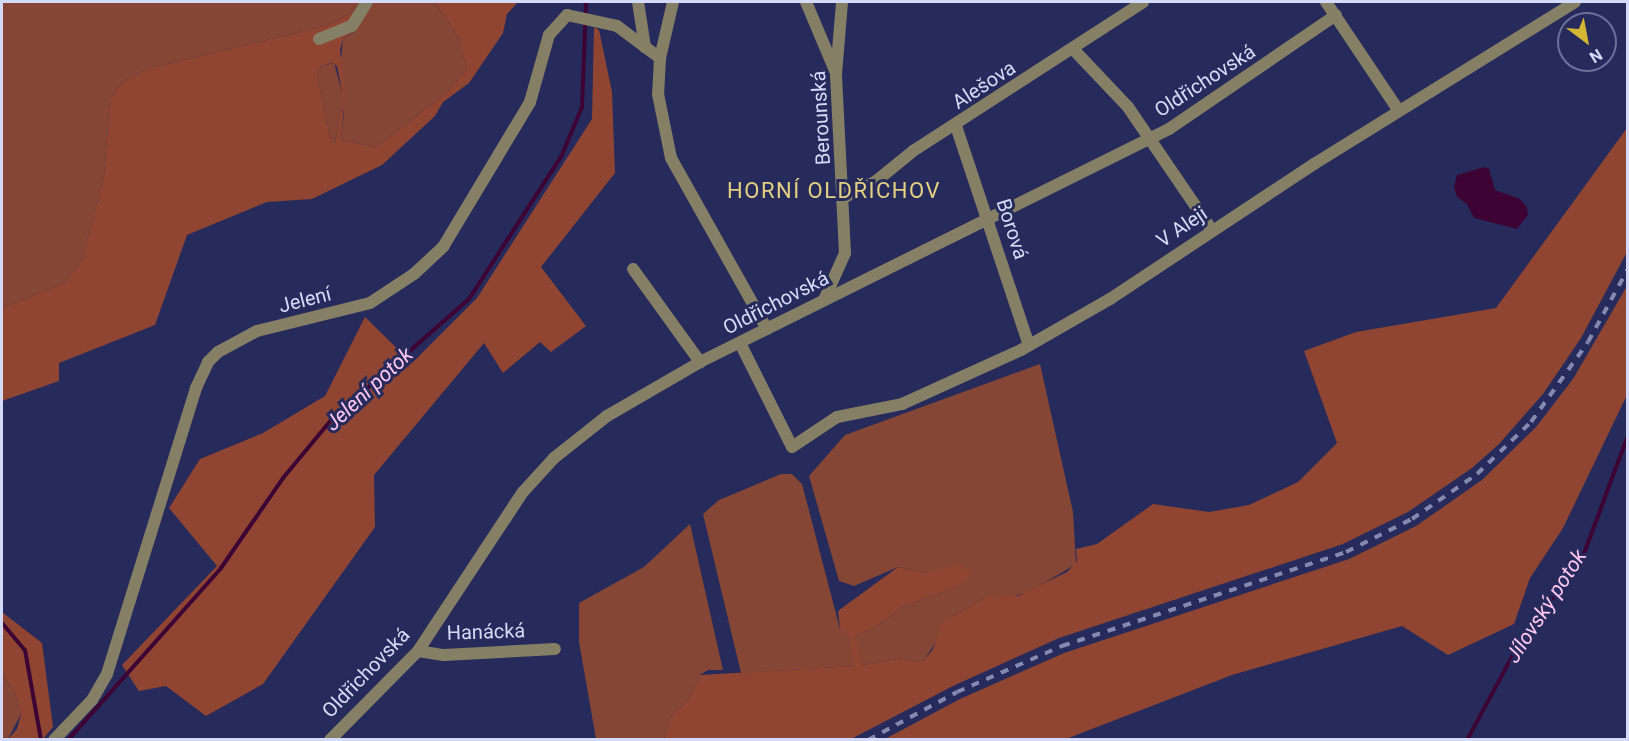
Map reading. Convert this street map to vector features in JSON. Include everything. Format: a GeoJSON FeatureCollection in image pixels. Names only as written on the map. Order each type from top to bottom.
{"type":"FeatureCollection","features":[{"type":"Feature","properties":{"kind":"street"},"geometry":{"type":"LineString","coordinates":[[319,39],[352,26],[367,2]]}},
{"type":"Feature","properties":{"kind":"street"},"geometry":{"type":"LineString","coordinates":[[638,2],[645,47]]}},
{"type":"Feature","properties":{"kind":"street"},"geometry":{"type":"LineString","coordinates":[[673,2],[660,58],[658,94],[671,158],[767,329]]}},
{"type":"Feature","properties":{"kind":"street"},"geometry":{"type":"LineString","coordinates":[[806,2],[836,74]]}},
{"type":"Feature","properties":{"kind":"street","name":"Berounská"},"geometry":{"type":"LineString","coordinates":[[824,300],[845,253],[845,197],[836,74],[842,2]]}},
{"type":"Feature","properties":{"kind":"street","name":"Alešova"},"geometry":{"type":"LineString","coordinates":[[845,197],[875,182],[913,151],[1074,50],[1143,2]]}},
{"type":"Feature","properties":{"kind":"street"},"geometry":{"type":"LineString","coordinates":[[1326,2],[1399,111]]}},
{"type":"Feature","properties":{"kind":"street","name":"V Aleji"},"geometry":{"type":"LineString","coordinates":[[740,344],[792,447],[837,417],[902,404],[1029,345],[1110,299],[1212,230],[1575,2]]}},
{"type":"Feature","properties":{"kind":"street","name":"Jelení"},"geometry":{"type":"LineString","coordinates":[[54,740],[92,700],[107,674],[196,388],[208,362],[218,352],[257,331],[370,303],[422,267],[443,247],[530,102],[549,35],[567,15],[593,18],[617,26],[660,58]]}},
{"type":"Feature","properties":{"kind":"street","name":"Oldřichovská"},"geometry":{"type":"LineString","coordinates":[[330,740],[418,651],[505,516],[554,458],[617,409],[700,362],[988,221],[1149,139],[1336,15]]}},
{"type":"Feature","properties":{"kind":"street"},"geometry":{"type":"LineString","coordinates":[[1074,50],[1128,107],[1212,230]]}},
{"type":"Feature","properties":{"kind":"street","name":"Borová"},"geometry":{"type":"LineString","coordinates":[[956,126],[1029,345]]}},
{"type":"Feature","properties":{"kind":"street"},"geometry":{"type":"LineString","coordinates":[[633,269],[700,362]]}},
{"type":"Feature","properties":{"kind":"street","name":"Hanácká"},"geometry":{"type":"LineString","coordinates":[[418,651],[444,655],[555,649]]}},
{"type":"Feature","properties":{"kind":"shaded area"},"geometry":{"type":"Polygon","coordinates":[[[2,2],[360,2],[351,13],[328,25],[150,68],[122,82],[110,99],[104,176],[82,260],[64,283],[2,308],[2,2]]]}},
{"type":"Feature","properties":{"kind":"shaded area"},"geometry":{"type":"Polygon","coordinates":[[[360,2],[374,2],[358,28],[343,39],[340,50],[345,95],[341,140],[376,147],[448,92],[467,69],[458,37],[435,2],[518,2],[507,14],[503,33],[469,83],[443,102],[435,116],[382,165],[312,199],[267,202],[187,235],[155,325],[59,363],[59,381],[2,401],[2,308],[64,283],[82,260],[104,176],[110,99],[122,82],[150,68],[328,25],[351,13],[360,2]],[[332,63],[321,66],[317,75],[331,141],[335,143],[343,95],[337,66],[332,63]]]}},
{"type":"Feature","properties":{"kind":"shaded area"},"geometry":{"type":"Polygon","coordinates":[[[374,2],[435,2],[458,37],[467,69],[448,92],[376,147],[341,140],[344,112],[340,69],[343,39],[355,31],[374,2]]]}},
{"type":"Feature","properties":{"kind":"shaded area"},"geometry":{"type":"Polygon","coordinates":[[[594,27],[599,30],[612,92],[615,173],[541,267],[586,326],[551,352],[540,342],[503,373],[484,343],[374,475],[375,527],[263,684],[206,716],[166,686],[139,691],[122,665],[217,566],[169,508],[200,459],[263,433],[325,396],[365,317],[412,363],[477,298],[592,119],[594,27]]]}},
{"type":"Feature","properties":{"kind":"shaded area"},"geometry":{"type":"Polygon","coordinates":[[[334,63],[343,95],[335,143],[331,141],[317,75],[321,66],[334,63]]]}},
{"type":"Feature","properties":{"kind":"shaded area"},"geometry":{"type":"Polygon","coordinates":[[[1627,128],[1627,252],[1581,338],[1543,394],[1499,444],[1472,468],[1408,512],[1343,544],[1059,638],[953,686],[851,739],[664,739],[670,717],[689,699],[700,675],[855,666],[848,636],[840,629],[838,611],[898,567],[926,573],[958,565],[972,572],[959,586],[904,606],[874,628],[855,635],[863,665],[903,658],[917,662],[924,660],[933,649],[942,624],[953,616],[986,597],[1018,596],[1067,572],[1077,561],[1076,549],[1097,544],[1153,504],[1209,512],[1249,505],[1298,482],[1337,443],[1304,351],[1356,332],[1496,308],[1627,128]]]}},
{"type":"Feature","properties":{"kind":"shaded area"},"geometry":{"type":"Polygon","coordinates":[[[1484,167],[1489,169],[1495,190],[1520,199],[1527,207],[1528,215],[1517,229],[1474,218],[1467,204],[1457,197],[1454,187],[1457,175],[1484,167]]]}},
{"type":"Feature","properties":{"kind":"shaded area"},"geometry":{"type":"Polygon","coordinates":[[[1627,286],[1627,395],[1563,528],[1530,578],[1514,624],[1448,655],[1402,626],[1232,675],[1066,739],[885,739],[960,699],[1064,653],[1349,559],[1416,526],[1482,480],[1536,427],[1573,379],[1627,286]]]}},
{"type":"Feature","properties":{"kind":"shaded area"},"geometry":{"type":"Polygon","coordinates":[[[1040,364],[1073,512],[1076,564],[1031,591],[1006,599],[986,597],[953,616],[924,660],[917,662],[903,658],[863,665],[854,635],[874,628],[904,606],[959,586],[938,571],[926,573],[898,567],[854,586],[839,581],[809,476],[845,435],[1040,364]]]}},
{"type":"Feature","properties":{"kind":"shaded area"},"geometry":{"type":"Polygon","coordinates":[[[781,474],[792,474],[802,484],[840,629],[848,636],[856,666],[741,673],[703,514],[719,500],[781,474]]]}},
{"type":"Feature","properties":{"kind":"shaded area"},"geometry":{"type":"Polygon","coordinates":[[[690,524],[723,670],[708,670],[700,675],[689,699],[670,717],[664,739],[596,739],[579,642],[579,603],[644,567],[690,524]]]}},
{"type":"Feature","properties":{"kind":"shaded area"},"geometry":{"type":"Polygon","coordinates":[[[2,612],[42,643],[53,727],[43,739],[8,739],[17,729],[21,714],[15,693],[2,674],[2,612]]]}},
{"type":"Feature","properties":{"kind":"shaded area"},"geometry":{"type":"Polygon","coordinates":[[[2,674],[15,693],[21,714],[8,739],[2,739],[2,674]]]}},
{"type":"Feature","properties":{"kind":"waterway","name":"Jelení potok"},"geometry":{"type":"LineString","coordinates":[[68,740],[221,568],[283,478],[332,419],[469,299],[561,157],[582,107],[586,2]]}},
{"type":"Feature","properties":{"kind":"waterway","name":"Jílovský potok"},"geometry":{"type":"LineString","coordinates":[[1467,740],[1520,642],[1582,559],[1628,435]]}},
{"type":"Feature","properties":{"kind":"waterway"},"geometry":{"type":"LineString","coordinates":[[2,623],[25,650],[41,740]]}},
{"type":"Feature","properties":{"kind":"railway"},"geometry":{"type":"LineString","coordinates":[[868,740],[957,692],[1062,646],[1346,552],[1412,519],[1477,474],[1531,422],[1588,342],[1628,269]]}},
{"type":"Feature","properties":{"kind":"district","name":"HORNÍ OLDŘICHOV"},"geometry":{"type":"Point","coordinates":[834,191]}}]}
